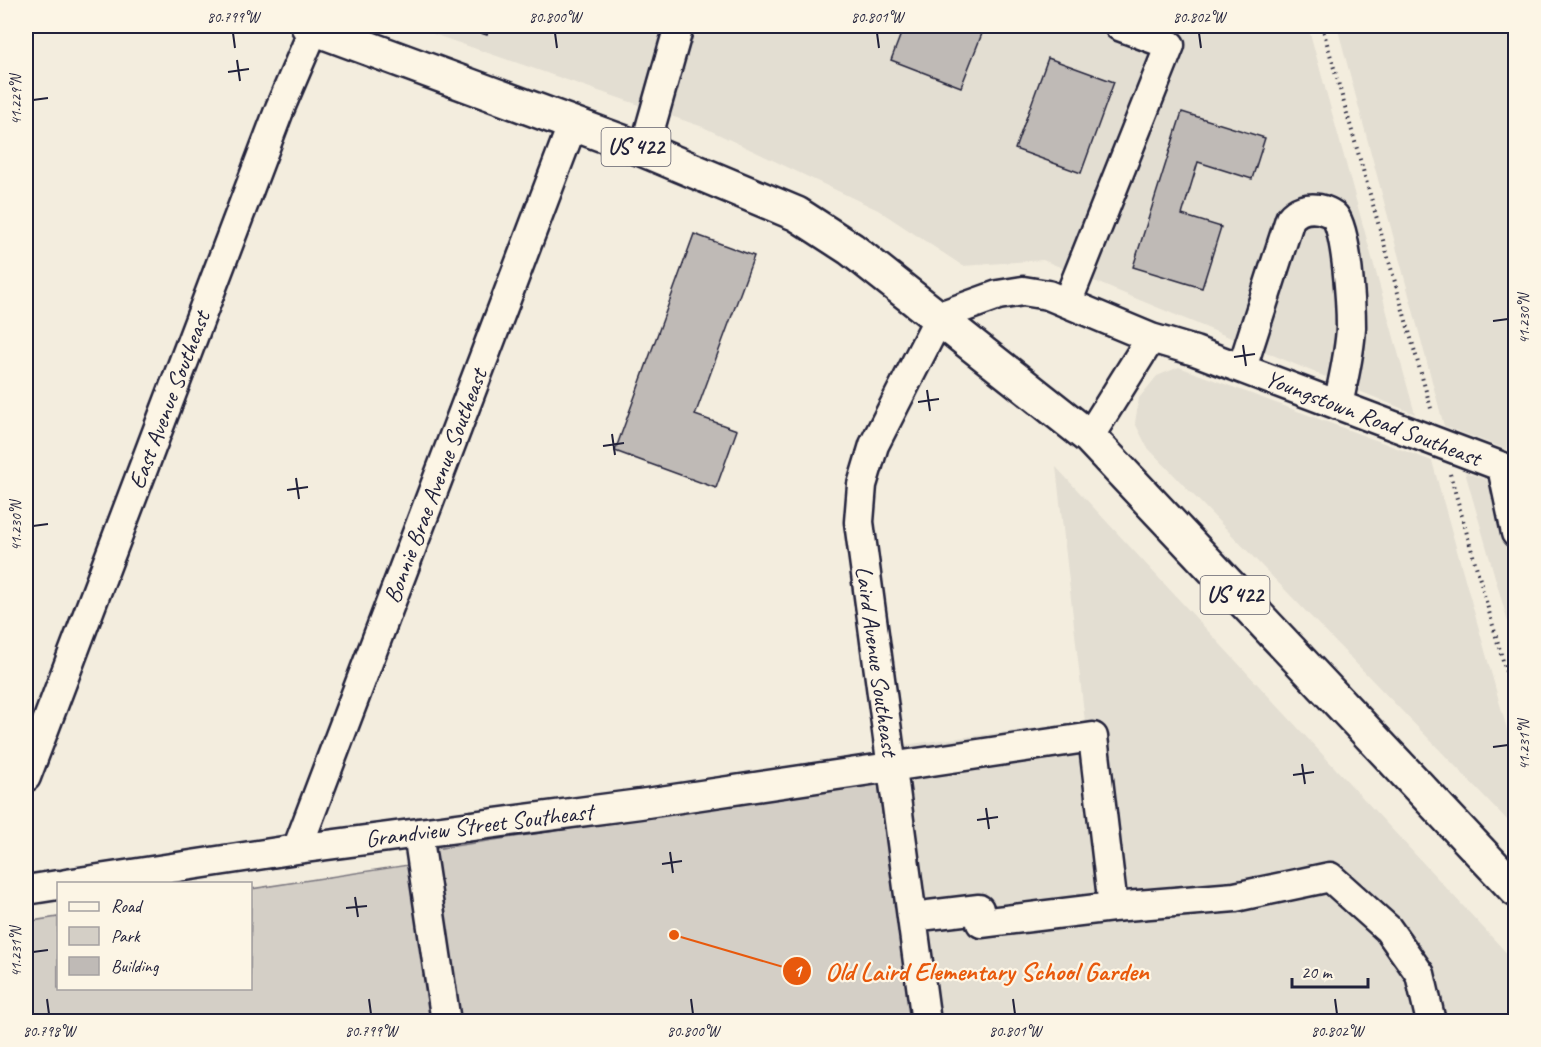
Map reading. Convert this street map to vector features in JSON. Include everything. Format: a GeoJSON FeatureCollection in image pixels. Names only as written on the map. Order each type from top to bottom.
{"type":"FeatureCollection","features":[{"type":"Feature","properties":{"kind":"main road","name":"US 422"},"geometry":{"type":"LineString","coordinates":[[312,26],[644,150],[797,214],[852,249],[940,316],[1089,437],[1515,890]]}},
{"type":"Feature","properties":{"kind":"street","name":"East Avenue Southeast"},"geometry":{"type":"LineString","coordinates":[[26,777],[312,26]]}},
{"type":"Feature","properties":{"kind":"street"},"geometry":{"type":"LineString","coordinates":[[644,150],[679,26]]}},
{"type":"Feature","properties":{"kind":"street"},"geometry":{"type":"LineString","coordinates":[[1067,303],[1170,45],[1119,26]]}},
{"type":"Feature","properties":{"kind":"street","name":"Bonnie Brae Avenue Southeast"},"geometry":{"type":"LineString","coordinates":[[297,849],[573,123]]}},
{"type":"Feature","properties":{"kind":"street"},"geometry":{"type":"LineString","coordinates":[[1242,368],[1290,219],[1302,210],[1312,208],[1324,210],[1335,216],[1341,228],[1349,296],[1351,327],[1338,405]]}},
{"type":"Feature","properties":{"kind":"street","name":"Youngstown Road Southeast"},"geometry":{"type":"LineString","coordinates":[[940,316],[998,295],[1023,291],[1048,295],[1152,338],[1242,368],[1509,469]]}},
{"type":"Feature","properties":{"kind":"street","name":"Laird Avenue Southeast"},"geometry":{"type":"LineString","coordinates":[[926,1022],[862,559],[859,522],[862,485],[874,445],[940,316]]}},
{"type":"Feature","properties":{"kind":"street"},"geometry":{"type":"LineString","coordinates":[[1089,437],[1152,338]]}},
{"type":"Feature","properties":{"kind":"street"},"geometry":{"type":"LineString","coordinates":[[1509,469],[1515,533]]}},
{"type":"Feature","properties":{"kind":"street","name":"Grandview Street Southeast"},"geometry":{"type":"LineString","coordinates":[[79,882],[297,849],[640,804],[891,765],[1093,737],[1113,907]]}},
{"type":"Feature","properties":{"kind":"street"},"geometry":{"type":"LineString","coordinates":[[418,833],[446,1022]]}},
{"type":"Feature","properties":{"kind":"street"},"geometry":{"type":"LineString","coordinates":[[912,917],[979,909],[981,923],[1113,907],[1235,897],[1330,877],[1388,929],[1420,974],[1431,1022]]}},
{"type":"Feature","properties":{"kind":"street"},"geometry":{"type":"LineString","coordinates":[[26,890],[57,885]]}},
{"type":"Feature","properties":{"kind":"path"},"geometry":{"type":"LineString","coordinates":[[1322,26],[1435,424]]}},
{"type":"Feature","properties":{"kind":"path"},"geometry":{"type":"LineString","coordinates":[[1447,465],[1515,707]]}},
{"type":"Feature","properties":{"kind":"shaded area"},"geometry":{"type":"Polygon","coordinates":[[[410,26],[1308,26],[1415,414],[1043,260],[963,266],[878,210],[703,127],[410,26]]]}},
{"type":"Feature","properties":{"kind":"shaded area"},"geometry":{"type":"Polygon","coordinates":[[[1337,26],[1515,26],[1516,412],[1508,450],[1444,426],[1337,26]]]}},
{"type":"Feature","properties":{"kind":"shaded area"},"geometry":{"type":"Polygon","coordinates":[[[1179,367],[1432,461],[1515,758],[1515,828],[1147,447],[1135,423],[1139,398],[1157,376],[1179,367]]]}},
{"type":"Feature","properties":{"kind":"shaded area"},"geometry":{"type":"Polygon","coordinates":[[[1056,467],[1515,962],[1515,1021],[941,1021],[903,745],[1085,722],[1056,467]]]}},
{"type":"Feature","properties":{"kind":"shaded area"},"geometry":{"type":"Polygon","coordinates":[[[1465,472],[1515,490],[1515,647],[1465,472]]]}},
{"type":"Feature","properties":{"kind":"green space"},"geometry":{"type":"Polygon","coordinates":[[[878,782],[912,1021],[461,1021],[435,849],[878,782]]]}},
{"type":"Feature","properties":{"kind":"green space"},"geometry":{"type":"Polygon","coordinates":[[[408,865],[432,1021],[26,1021],[26,922],[57,917],[57,990],[252,990],[252,889],[408,865]]]}},
{"type":"Feature","properties":{"kind":"building"},"geometry":{"type":"Polygon","coordinates":[[[460,26],[490,26],[487,35],[460,26]]]}},
{"type":"Feature","properties":{"kind":"building"},"geometry":{"type":"Polygon","coordinates":[[[904,26],[985,26],[961,87],[891,60],[904,26]]]}},
{"type":"Feature","properties":{"kind":"building"},"geometry":{"type":"Polygon","coordinates":[[[1048,58],[1114,82],[1081,173],[1015,149],[1048,58]]]}},
{"type":"Feature","properties":{"kind":"building"},"geometry":{"type":"Polygon","coordinates":[[[1182,112],[1265,138],[1252,179],[1198,162],[1182,215],[1221,227],[1202,288],[1133,267],[1182,112]]]}},
{"type":"Feature","properties":{"kind":"building"},"geometry":{"type":"Polygon","coordinates":[[[694,234],[754,256],[695,415],[737,430],[716,488],[615,451],[694,234]]]}},
{"type":"Feature","properties":{"kind":"place","name":"Old Laird Elementary School Garden"},"geometry":{"type":"Point","coordinates":[674,935]}}]}
